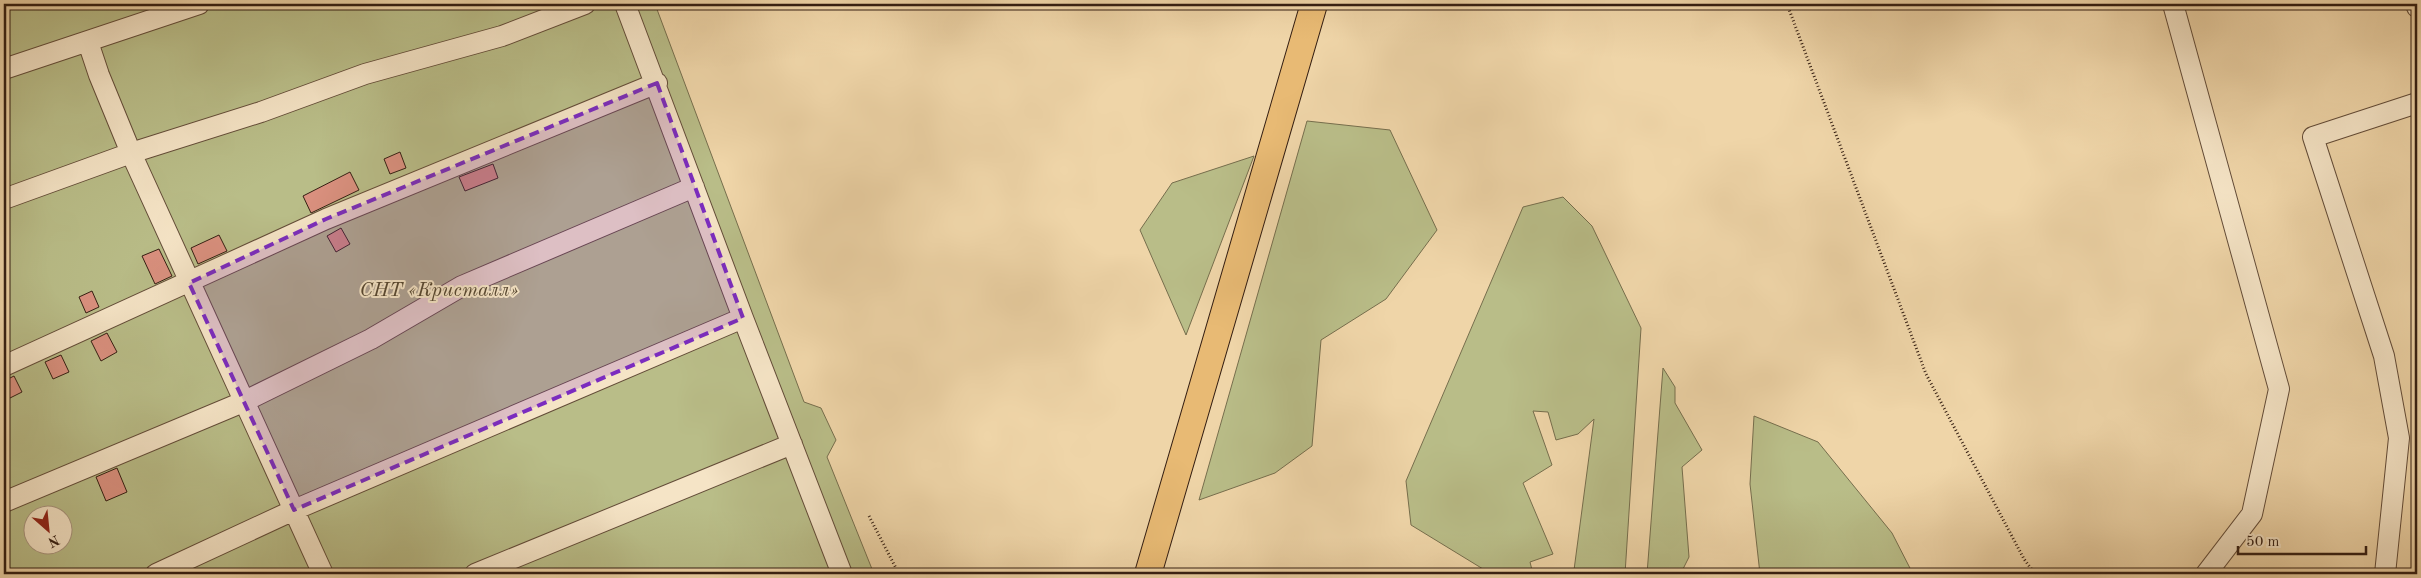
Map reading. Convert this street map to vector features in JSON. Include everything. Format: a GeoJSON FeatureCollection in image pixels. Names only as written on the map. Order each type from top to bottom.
{"type":"FeatureCollection","features":[{"type":"Feature","properties":{"kind":"main road"},"geometry":{"type":"LineString","coordinates":[[1148,574],[1314,4]]}},
{"type":"Feature","properties":{"kind":"street"},"geometry":{"type":"LineString","coordinates":[[4,69],[199,4]]}},
{"type":"Feature","properties":{"kind":"street"},"geometry":{"type":"LineString","coordinates":[[4,199],[132,153],[261,112],[365,74],[502,36],[585,4]]}},
{"type":"Feature","properties":{"kind":"street"},"geometry":{"type":"LineString","coordinates":[[626,4],[742,318],[842,574]]}},
{"type":"Feature","properties":{"kind":"street"},"geometry":{"type":"LineString","coordinates":[[2173,4],[2279,389],[2252,514],[2206,574]]}},
{"type":"Feature","properties":{"kind":"street"},"geometry":{"type":"LineString","coordinates":[[88,42],[99,75],[189,283],[323,574]]}},
{"type":"Feature","properties":{"kind":"street"},"geometry":{"type":"LineString","coordinates":[[4,366],[326,220],[657,84]]}},
{"type":"Feature","properties":{"kind":"street"},"geometry":{"type":"LineString","coordinates":[[2385,574],[2408,436],[2313,137],[2417,103]]}},
{"type":"Feature","properties":{"kind":"street"},"geometry":{"type":"LineString","coordinates":[[4,502],[243,402],[370,339],[462,286],[694,187]]}},
{"type":"Feature","properties":{"kind":"street"},"geometry":{"type":"LineString","coordinates":[[156,574],[294,510],[742,318]]}},
{"type":"Feature","properties":{"kind":"street"},"geometry":{"type":"LineString","coordinates":[[475,574],[792,444]]}},
{"type":"Feature","properties":{"kind":"path"},"geometry":{"type":"LineString","coordinates":[[1787,4],[1926,374],[2024,559],[2035,574]]}},
{"type":"Feature","properties":{"kind":"path"},"geometry":{"type":"LineString","coordinates":[[869,516],[899,574]]}},
{"type":"Feature","properties":{"kind":"highlighted area"},"geometry":{"type":"Polygon","coordinates":[[[657,83],[743,318],[294,510],[189,283],[326,219],[657,83]]]}},
{"type":"Feature","properties":{"kind":"green space","name":"СНТ «Кристалл»"},"geometry":{"type":"Polygon","coordinates":[[[4,4],[655,4],[804,402],[821,408],[836,440],[827,457],[874,574],[4,574],[4,4]]]}},
{"type":"Feature","properties":{"kind":"green space"},"geometry":{"type":"Polygon","coordinates":[[[1307,121],[1390,130],[1437,230],[1386,299],[1321,340],[1312,446],[1275,473],[1199,500],[1307,121]]]}},
{"type":"Feature","properties":{"kind":"green space"},"geometry":{"type":"Polygon","coordinates":[[[1254,156],[1186,335],[1140,230],[1172,183],[1254,156]]]}},
{"type":"Feature","properties":{"kind":"green space"},"geometry":{"type":"Polygon","coordinates":[[[1563,197],[1592,226],[1641,328],[1625,574],[1576,574],[1574,570],[1594,419],[1578,434],[1556,440],[1548,412],[1533,411],[1552,465],[1523,483],[1553,554],[1530,562],[1533,574],[1481,574],[1483,569],[1411,525],[1406,481],[1523,207],[1563,197]]]}},
{"type":"Feature","properties":{"kind":"green space"},"geometry":{"type":"Polygon","coordinates":[[[1663,368],[1675,387],[1675,403],[1702,450],[1682,467],[1689,557],[1683,569],[1684,574],[1647,574],[1663,368]]]}},
{"type":"Feature","properties":{"kind":"green space"},"geometry":{"type":"Polygon","coordinates":[[[1754,416],[1818,442],[1892,533],[1913,574],[1760,574],[1750,484],[1754,416]]]}},
{"type":"Feature","properties":{"kind":"building"},"geometry":{"type":"Polygon","coordinates":[[[400,152],[406,168],[390,174],[384,159],[400,152]]]}},
{"type":"Feature","properties":{"kind":"building"},"geometry":{"type":"Polygon","coordinates":[[[493,164],[498,178],[465,191],[459,177],[493,164]]]}},
{"type":"Feature","properties":{"kind":"building"},"geometry":{"type":"Polygon","coordinates":[[[350,172],[359,190],[311,213],[303,196],[350,172]]]}},
{"type":"Feature","properties":{"kind":"building"},"geometry":{"type":"Polygon","coordinates":[[[341,228],[350,244],[336,252],[327,236],[341,228]]]}},
{"type":"Feature","properties":{"kind":"building"},"geometry":{"type":"Polygon","coordinates":[[[219,235],[227,251],[198,264],[191,248],[219,235]]]}},
{"type":"Feature","properties":{"kind":"building"},"geometry":{"type":"Polygon","coordinates":[[[159,249],[172,276],[155,284],[142,256],[159,249]]]}},
{"type":"Feature","properties":{"kind":"building"},"geometry":{"type":"Polygon","coordinates":[[[92,291],[99,307],[86,313],[79,297],[92,291]]]}},
{"type":"Feature","properties":{"kind":"building"},"geometry":{"type":"Polygon","coordinates":[[[107,333],[117,352],[101,361],[91,341],[107,333]]]}},
{"type":"Feature","properties":{"kind":"building"},"geometry":{"type":"Polygon","coordinates":[[[61,355],[69,372],[53,379],[45,362],[61,355]]]}},
{"type":"Feature","properties":{"kind":"building"},"geometry":{"type":"Polygon","coordinates":[[[14,376],[22,392],[4,401],[4,381],[14,376]]]}},
{"type":"Feature","properties":{"kind":"building"},"geometry":{"type":"Polygon","coordinates":[[[117,468],[127,492],[106,501],[96,477],[117,468]]]}}]}
